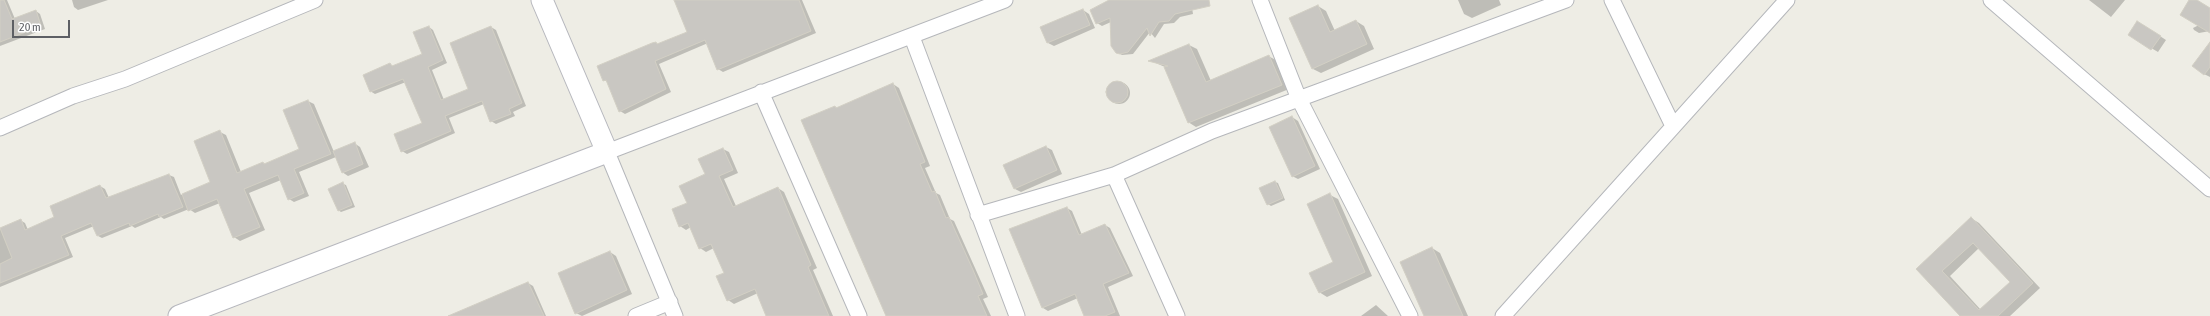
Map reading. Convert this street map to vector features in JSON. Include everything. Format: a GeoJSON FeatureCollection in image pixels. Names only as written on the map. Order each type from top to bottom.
{"type":"FeatureCollection","features":[{"type":"Feature","properties":{"kind":"street"},"geometry":{"type":"LineString","coordinates":[[0,128],[73,96],[125,79],[315,0]]}},
{"type":"Feature","properties":{"kind":"street"},"geometry":{"type":"LineString","coordinates":[[542,0],[675,316]]}},
{"type":"Feature","properties":{"kind":"street"},"geometry":{"type":"LineString","coordinates":[[179,316],[761,92],[912,37],[1005,0]]}},
{"type":"Feature","properties":{"kind":"street"},"geometry":{"type":"LineString","coordinates":[[1260,0],[1299,99],[1410,316]]}},
{"type":"Feature","properties":{"kind":"street"},"geometry":{"type":"LineString","coordinates":[[978,215],[1114,175],[1212,132],[1566,0]]}},
{"type":"Feature","properties":{"kind":"street"},"geometry":{"type":"LineString","coordinates":[[1612,0],[1673,126]]}},
{"type":"Feature","properties":{"kind":"street"},"geometry":{"type":"LineString","coordinates":[[1503,316],[1787,0]]}},
{"type":"Feature","properties":{"kind":"street"},"geometry":{"type":"LineString","coordinates":[[1990,0],[2210,189]]}},
{"type":"Feature","properties":{"kind":"street"},"geometry":{"type":"LineString","coordinates":[[912,37],[1017,316]]}},
{"type":"Feature","properties":{"kind":"street"},"geometry":{"type":"LineString","coordinates":[[761,92],[859,316]]}},
{"type":"Feature","properties":{"kind":"street"},"geometry":{"type":"LineString","coordinates":[[1114,175],[1177,316]]}},
{"type":"Feature","properties":{"kind":"street"},"geometry":{"type":"LineString","coordinates":[[636,316],[670,302]]}},
{"type":"Feature","properties":{"kind":"building"},"geometry":{"type":"Polygon","coordinates":[[[0,0],[4,0],[12,19],[36,10],[41,26],[0,42],[0,0]]]}},
{"type":"Feature","properties":{"kind":"building"},"geometry":{"type":"Polygon","coordinates":[[[674,0],[799,0],[811,31],[717,70],[705,40],[655,61],[666,89],[619,112],[606,80],[603,81],[597,66],[652,43],[656,42],[657,44],[687,32],[674,0]]]}},
{"type":"Feature","properties":{"kind":"building"},"geometry":{"type":"Polygon","coordinates":[[[1109,0],[1209,0],[1210,6],[1175,14],[1169,21],[1159,22],[1150,36],[1147,28],[1128,52],[1120,54],[1116,53],[1111,46],[1110,18],[1096,24],[1090,10],[1109,0]]]}},
{"type":"Feature","properties":{"kind":"building"},"geometry":{"type":"Polygon","coordinates":[[[2189,0],[2197,0],[2210,8],[2210,33],[2180,15],[2189,0]]]}},
{"type":"Feature","properties":{"kind":"building"},"geometry":{"type":"Polygon","coordinates":[[[1318,5],[1330,32],[1356,20],[1367,44],[1312,69],[1289,18],[1318,5]]]}},
{"type":"Feature","properties":{"kind":"building"},"geometry":{"type":"Polygon","coordinates":[[[1083,9],[1090,25],[1047,43],[1040,27],[1083,9]]]}},
{"type":"Feature","properties":{"kind":"building"},"geometry":{"type":"Polygon","coordinates":[[[2137,21],[2161,36],[2151,50],[2128,35],[2137,21]]]}},
{"type":"Feature","properties":{"kind":"building"},"geometry":{"type":"Polygon","coordinates":[[[429,26],[443,60],[428,67],[441,100],[468,89],[450,43],[491,26],[522,103],[509,109],[511,114],[490,122],[482,101],[445,116],[451,131],[401,152],[394,134],[422,123],[403,79],[370,92],[363,75],[390,63],[392,66],[422,54],[413,32],[429,26]]]}},
{"type":"Feature","properties":{"kind":"building"},"geometry":{"type":"Polygon","coordinates":[[[2210,42],[2210,67],[2204,75],[2192,66],[2210,42]]]}},
{"type":"Feature","properties":{"kind":"building"},"geometry":{"type":"Polygon","coordinates":[[[1189,44],[1206,82],[1269,55],[1282,85],[1188,123],[1164,67],[1168,66],[1148,61],[1189,44]]]}},
{"type":"Feature","properties":{"kind":"building"},"geometry":{"type":"Polygon","coordinates":[[[1117,81],[1125,84],[1128,92],[1125,100],[1117,103],[1109,100],[1106,92],[1109,84],[1117,81]]]}},
{"type":"Feature","properties":{"kind":"building"},"geometry":{"type":"Polygon","coordinates":[[[893,83],[925,162],[920,164],[932,192],[935,191],[946,218],[949,217],[973,270],[983,294],[978,296],[987,316],[886,316],[801,120],[835,106],[836,108],[893,83]]]}},
{"type":"Feature","properties":{"kind":"building"},"geometry":{"type":"Polygon","coordinates":[[[308,100],[331,154],[294,169],[304,193],[288,200],[278,175],[244,189],[260,227],[233,238],[217,199],[188,211],[182,194],[210,182],[194,141],[220,130],[237,173],[263,162],[264,164],[299,149],[283,110],[308,100]]]}},
{"type":"Feature","properties":{"kind":"building"},"geometry":{"type":"Polygon","coordinates":[[[1292,116],[1315,166],[1292,177],[1269,127],[1292,116]]]}},
{"type":"Feature","properties":{"kind":"building"},"geometry":{"type":"Polygon","coordinates":[[[355,142],[363,164],[342,173],[333,151],[355,142]]]}},
{"type":"Feature","properties":{"kind":"building"},"geometry":{"type":"Polygon","coordinates":[[[1046,146],[1057,170],[1014,189],[1003,165],[1046,146]]]}},
{"type":"Feature","properties":{"kind":"building"},"geometry":{"type":"Polygon","coordinates":[[[723,148],[733,170],[719,176],[733,207],[778,187],[811,265],[808,267],[829,316],[766,316],[755,289],[727,301],[716,276],[724,273],[711,244],[699,249],[688,223],[679,227],[672,209],[687,203],[679,186],[705,174],[698,159],[723,148]]]}},
{"type":"Feature","properties":{"kind":"building"},"geometry":{"type":"Polygon","coordinates":[[[169,174],[183,207],[159,217],[158,214],[130,226],[129,223],[97,236],[91,223],[61,236],[69,255],[0,283],[0,264],[12,258],[0,228],[21,219],[25,230],[54,217],[50,206],[100,185],[106,198],[169,174]]]}},
{"type":"Feature","properties":{"kind":"building"},"geometry":{"type":"Polygon","coordinates":[[[1275,181],[1283,198],[1267,205],[1259,188],[1275,181]]]}},
{"type":"Feature","properties":{"kind":"building"},"geometry":{"type":"Polygon","coordinates":[[[343,182],[352,205],[338,211],[328,189],[343,182]]]}},
{"type":"Feature","properties":{"kind":"building"},"geometry":{"type":"Polygon","coordinates":[[[1330,193],[1365,272],[1319,293],[1309,273],[1333,262],[1307,204],[1330,193]]]}},
{"type":"Feature","properties":{"kind":"building"},"geometry":{"type":"Polygon","coordinates":[[[1067,207],[1079,235],[1105,224],[1129,273],[1103,284],[1115,312],[1105,316],[1084,316],[1075,294],[1042,308],[1009,229],[1067,207]]]}},
{"type":"Feature","properties":{"kind":"building"},"geometry":{"type":"Polygon","coordinates":[[[1971,217],[2033,283],[1998,316],[1960,316],[1916,269],[1971,217]],[[1973,243],[1942,271],[1979,310],[2010,282],[1973,243]]]}},
{"type":"Feature","properties":{"kind":"building"},"geometry":{"type":"Polygon","coordinates":[[[1432,247],[1463,316],[1424,316],[1400,262],[1432,247]]]}},
{"type":"Feature","properties":{"kind":"building"},"geometry":{"type":"Polygon","coordinates":[[[610,251],[627,290],[575,314],[558,273],[610,251]]]}},
{"type":"Feature","properties":{"kind":"building"},"geometry":{"type":"Polygon","coordinates":[[[528,282],[544,316],[448,316],[516,287],[528,282]]]}}]}
